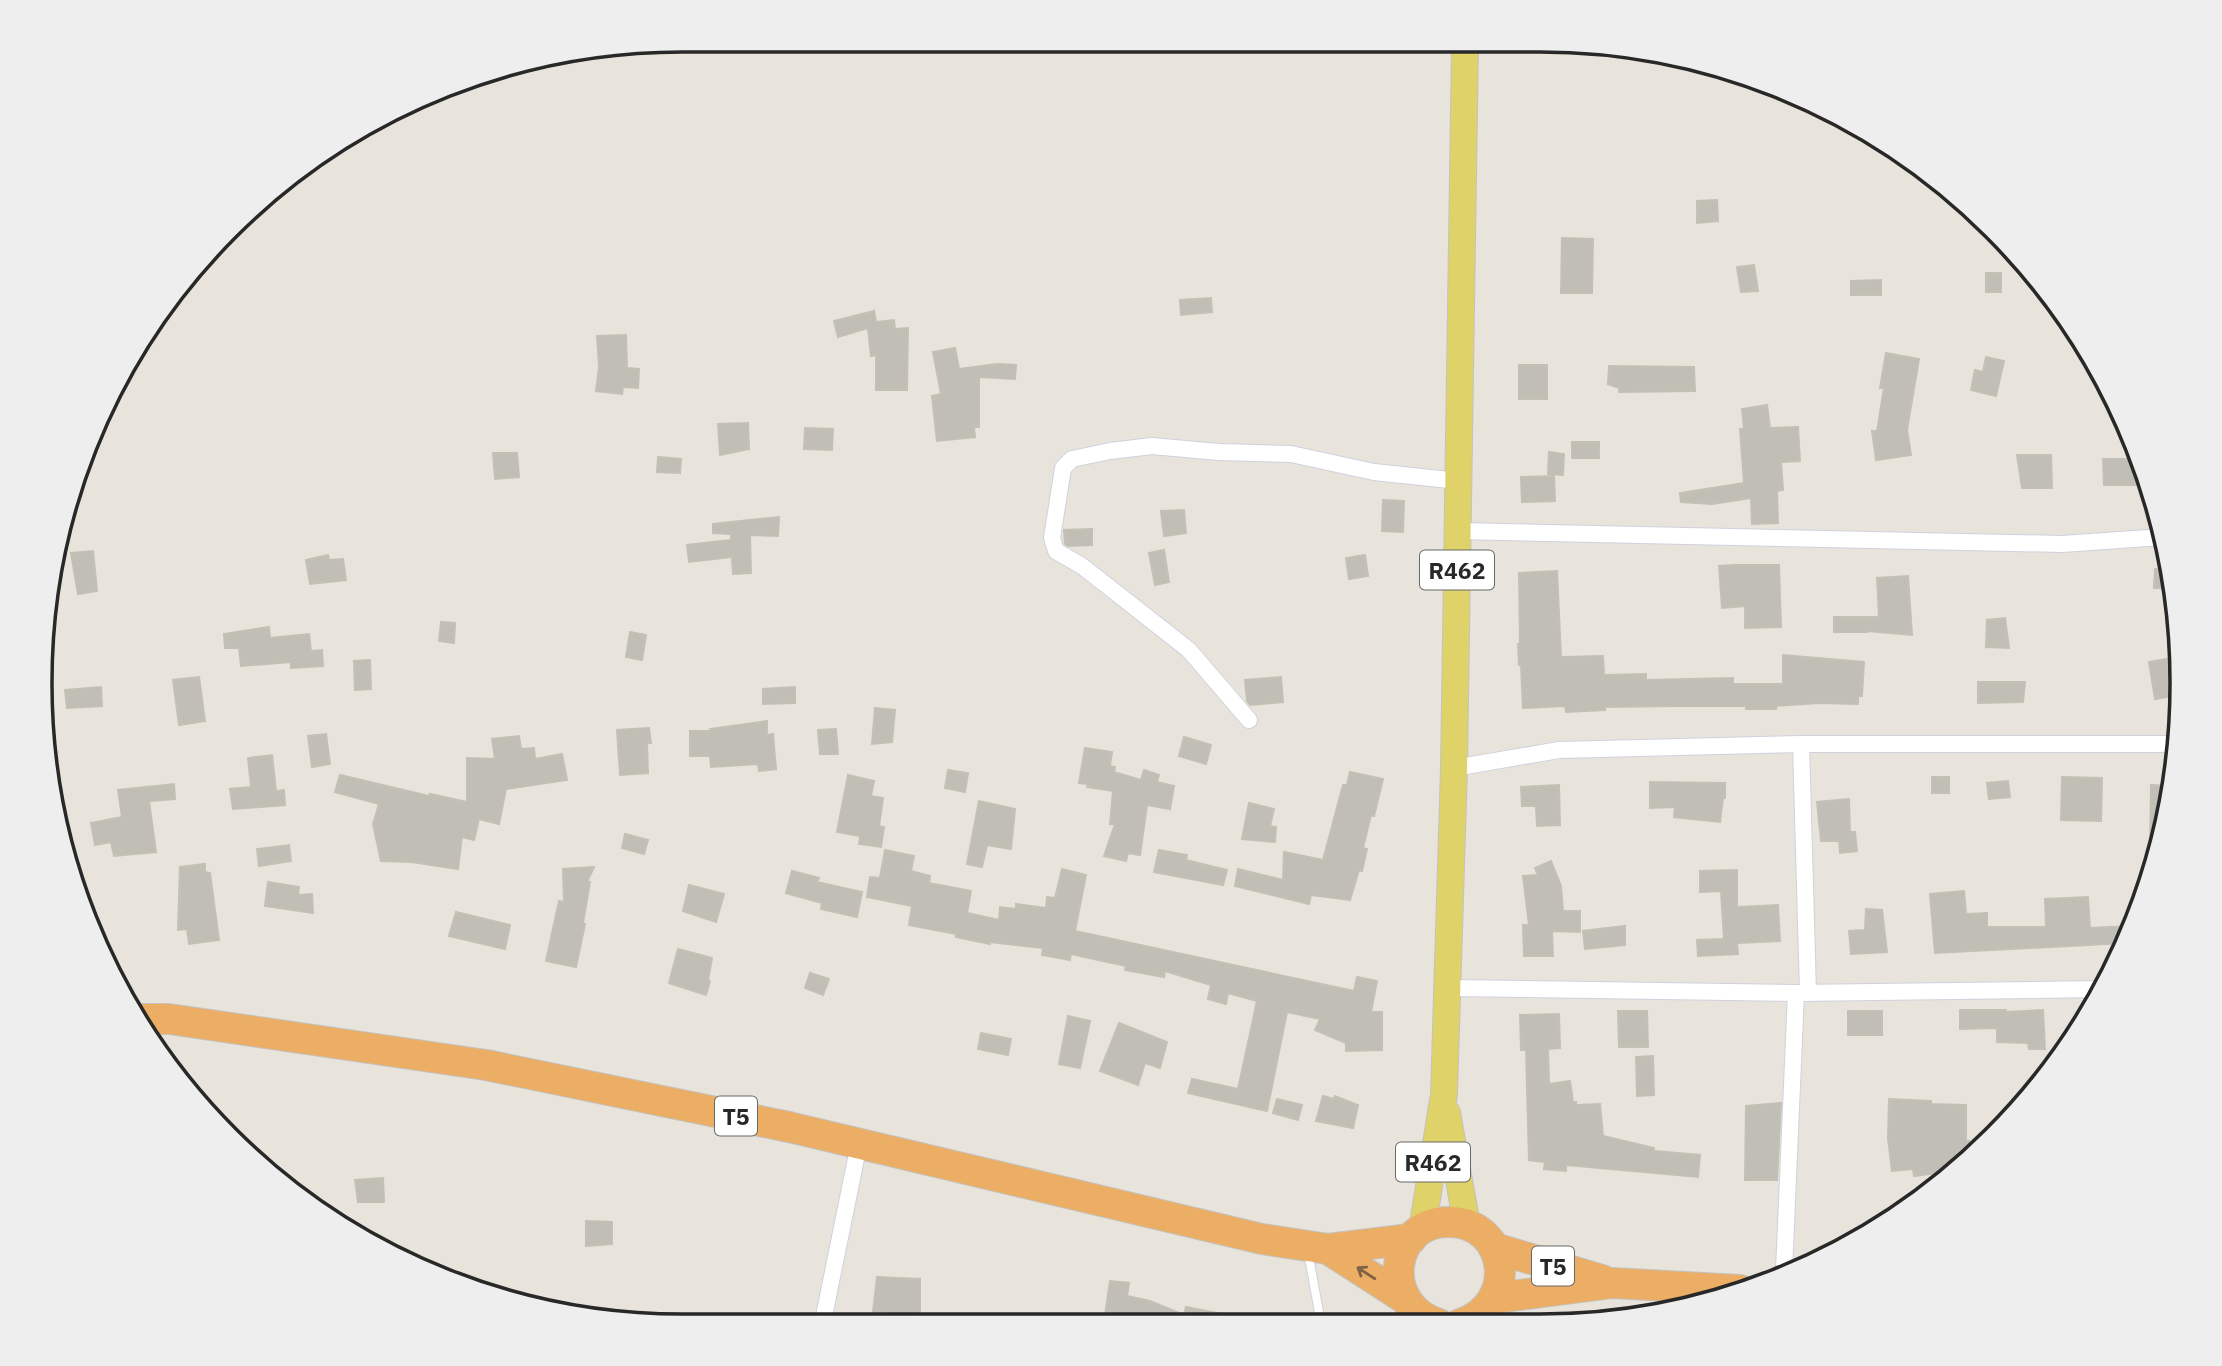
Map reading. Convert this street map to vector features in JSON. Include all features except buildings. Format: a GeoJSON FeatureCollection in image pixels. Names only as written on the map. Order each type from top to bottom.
{"type":"FeatureCollection","features":[{"type":"Feature","properties":{"kind":"highway","name":"T5"},"geometry":{"type":"LineString","coordinates":[[150,1019],[169,1019],[486,1065],[789,1127],[1262,1239],[1317,1247],[1416,1234]]}},
{"type":"Feature","properties":{"kind":"highway"},"geometry":{"type":"LineString","coordinates":[[1417,1314],[1399,1282],[1398,1266],[1402,1251],[1416,1234],[1435,1224],[1450,1222],[1467,1225],[1483,1234],[1494,1248],[1500,1265],[1500,1283],[1495,1298],[1481,1314]]}},
{"type":"Feature","properties":{"kind":"highway","name":"T5"},"geometry":{"type":"LineString","coordinates":[[1317,1247],[1417,1314]]}},
{"type":"Feature","properties":{"kind":"highway","name":"T5"},"geometry":{"type":"LineString","coordinates":[[1494,1248],[1612,1283]]}},
{"type":"Feature","properties":{"kind":"highway","name":"T5"},"geometry":{"type":"LineString","coordinates":[[1495,1298],[1612,1283],[1713,1289]]}},
{"type":"Feature","properties":{"kind":"main road","name":"R462"},"geometry":{"type":"LineString","coordinates":[[1416,1234],[1444,1094],[1454,768],[1465,52]]}},
{"type":"Feature","properties":{"kind":"main road","name":"R462"},"geometry":{"type":"LineString","coordinates":[[1444,1094],[1467,1225]]}},
{"type":"Feature","properties":{"kind":"street"},"geometry":{"type":"LineString","coordinates":[[1249,720],[1189,650],[1082,566],[1056,551],[1052,538],[1063,468],[1072,459],[1152,446],[1219,452],[1291,454],[1374,472],[1459,481]]}},
{"type":"Feature","properties":{"kind":"street"},"geometry":{"type":"LineString","coordinates":[[1458,531],[2062,544],[2152,538]]}},
{"type":"Feature","properties":{"kind":"street"},"geometry":{"type":"LineString","coordinates":[[1454,768],[1559,750],[1801,744],[2166,744]]}},
{"type":"Feature","properties":{"kind":"street"},"geometry":{"type":"LineString","coordinates":[[1784,1264],[1802,993],[1801,744]]}},
{"type":"Feature","properties":{"kind":"street"},"geometry":{"type":"LineString","coordinates":[[1448,988],[1802,993],[2090,989]]}},
{"type":"Feature","properties":{"kind":"street"},"geometry":{"type":"LineString","coordinates":[[824,1314],[859,1144]]}},
{"type":"Feature","properties":{"kind":"lane"},"geometry":{"type":"LineString","coordinates":[[1317,1247],[1321,1314]]}}]}
